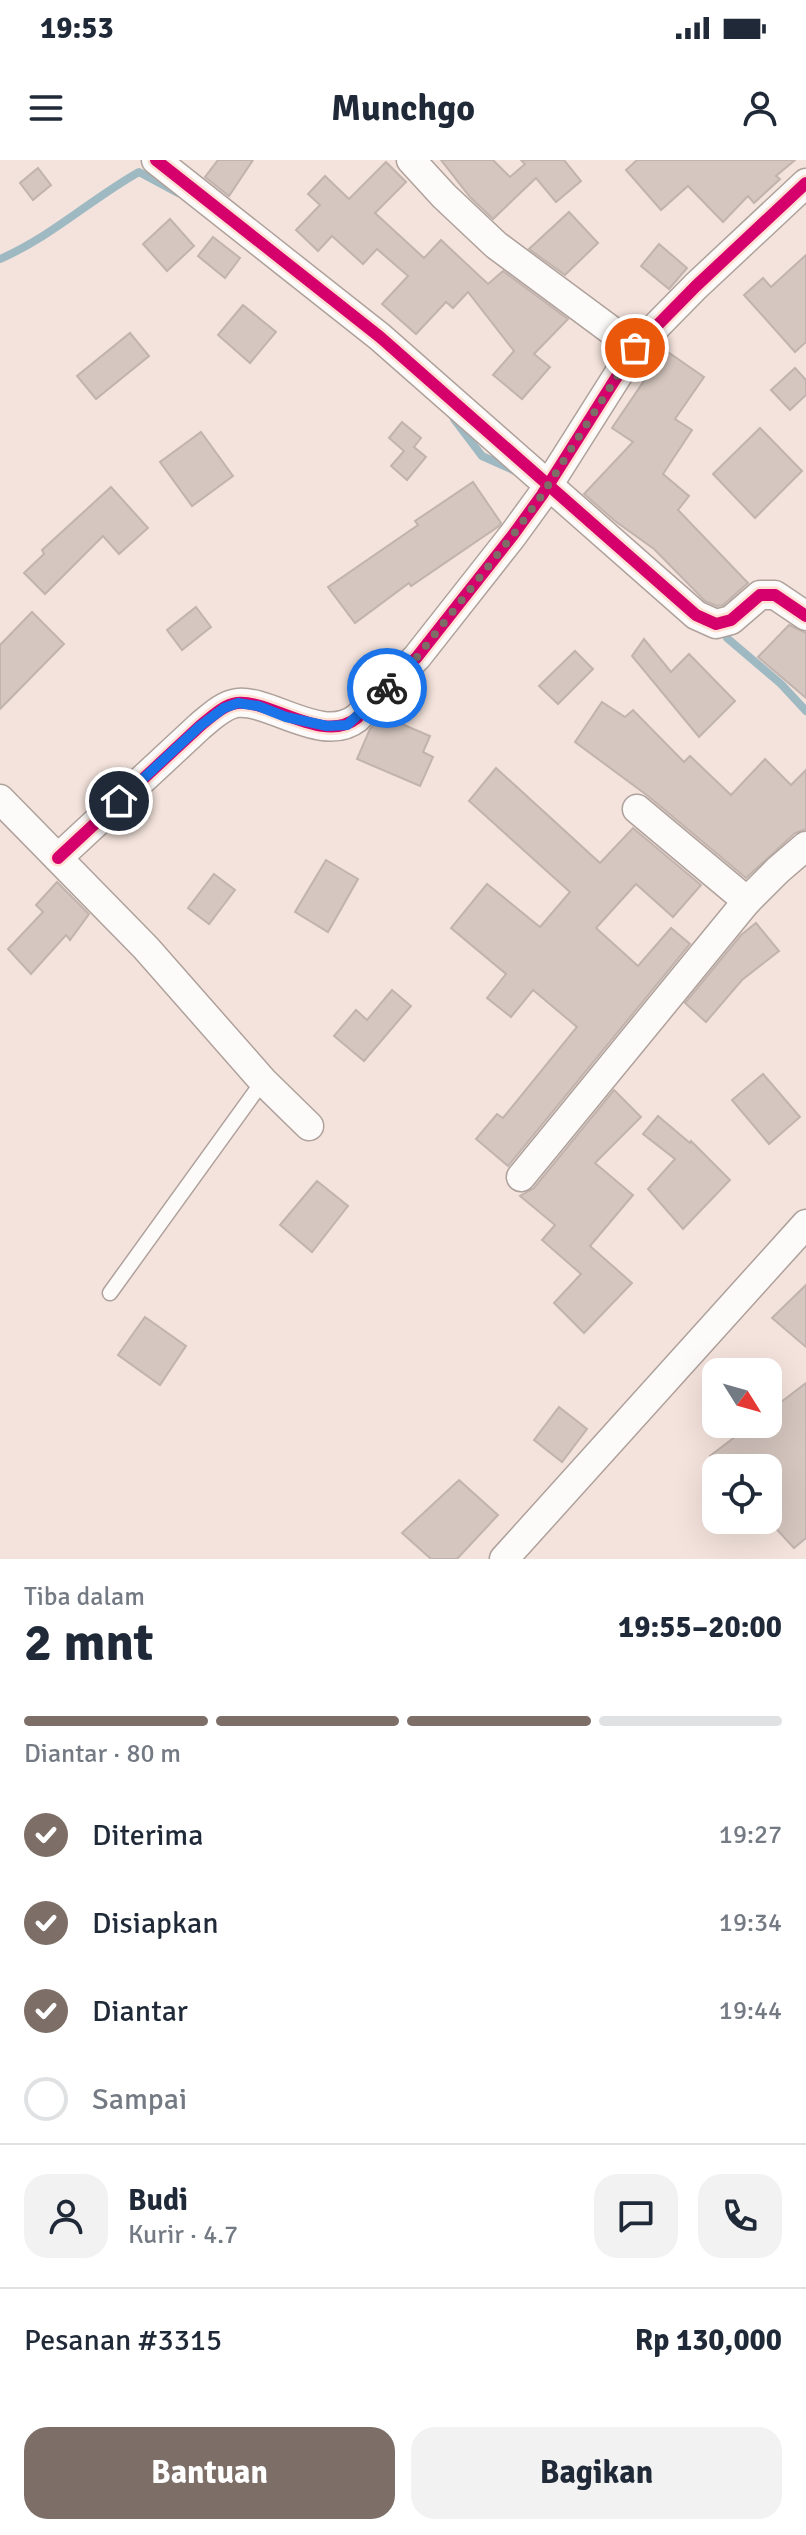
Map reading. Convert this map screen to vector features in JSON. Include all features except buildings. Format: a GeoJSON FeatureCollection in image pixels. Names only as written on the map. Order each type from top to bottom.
{"type":"FeatureCollection","features":[{"type":"Feature","properties":{"kind":"street"},"geometry":{"type":"LineString","coordinates":[[156,160],[380,337],[544,490],[696,615],[716,624],[731,620],[760,595],[775,595],[806,616]]}},
{"type":"Feature","properties":{"kind":"street"},"geometry":{"type":"LineString","coordinates":[[411,160],[496,245],[635,348]]}},
{"type":"Feature","properties":{"kind":"street"},"geometry":{"type":"LineString","coordinates":[[58,858],[200,726],[224,708],[238,703],[327,726],[347,725],[417,657],[513,535],[635,348],[806,183]]}},
{"type":"Feature","properties":{"kind":"street"},"geometry":{"type":"LineString","coordinates":[[0,799],[146,948],[263,1081],[309,1126]]}},
{"type":"Feature","properties":{"kind":"street"},"geometry":{"type":"LineString","coordinates":[[637,809],[747,901]]}},
{"type":"Feature","properties":{"kind":"street"},"geometry":{"type":"LineString","coordinates":[[521,1177],[747,901],[806,846]]}},
{"type":"Feature","properties":{"kind":"street"},"geometry":{"type":"LineString","coordinates":[[504,1559],[806,1224]]}},
{"type":"Feature","properties":{"kind":"lane"},"geometry":{"type":"LineString","coordinates":[[110,1293],[263,1081]]}},
{"type":"Feature","properties":{"kind":"waterway"},"geometry":{"type":"LineString","coordinates":[[0,259],[54,229],[139,172],[178,193]]}},
{"type":"Feature","properties":{"kind":"waterway"},"geometry":{"type":"LineString","coordinates":[[454,419],[482,456],[515,471]]}},
{"type":"Feature","properties":{"kind":"waterway"},"geometry":{"type":"LineString","coordinates":[[727,638],[781,684],[806,711]]}},
{"type":"Feature","properties":{"kind":"cycle path"},"geometry":{"type":"LineString","coordinates":[[156,160],[380,337],[696,615],[716,624],[731,620],[760,595],[775,595],[806,616]]}},
{"type":"Feature","properties":{"kind":"cycle path"},"geometry":{"type":"LineString","coordinates":[[58,858],[200,726],[227,706],[250,704],[329,726],[343,725],[357,718],[417,657],[513,535],[542,495],[635,348],[806,183]]}},
{"type":"Feature","properties":{"kind":"way so far"},"geometry":{"type":"LineString","coordinates":[[387,688],[417,657],[513,535],[542,495],[635,348]]}},
{"type":"Feature","properties":{"kind":"route"},"geometry":{"type":"LineString","coordinates":[[119,801],[200,726],[224,708],[238,703],[327,726],[347,725],[387,688]]}}]}
